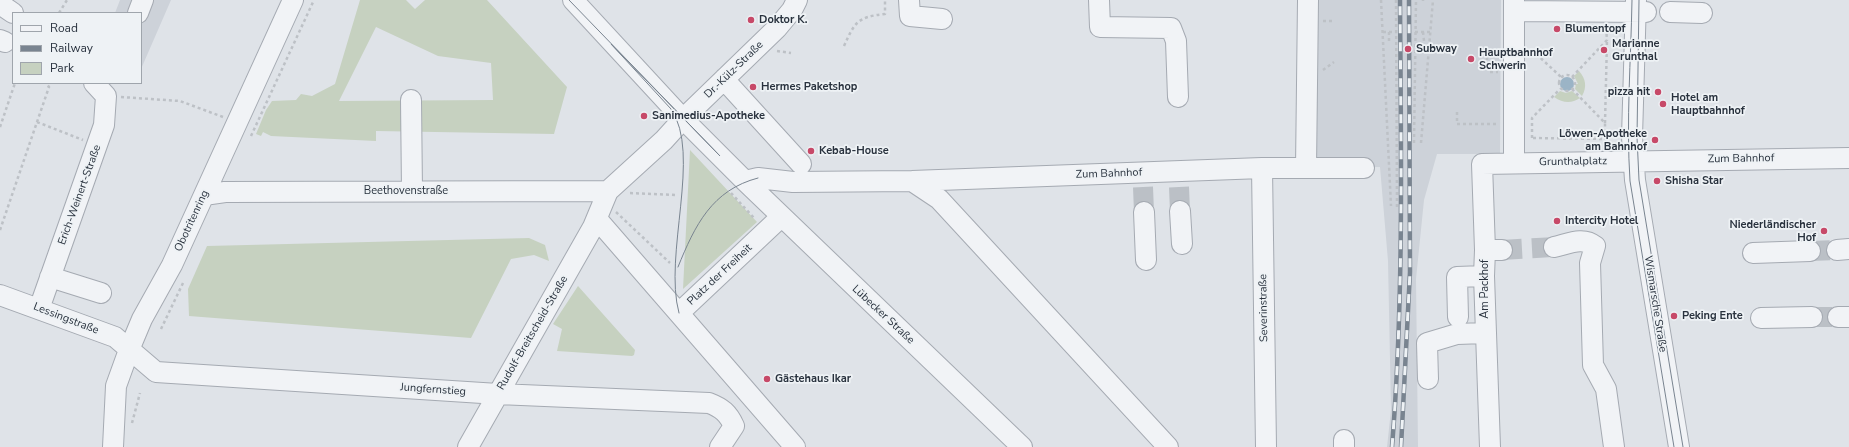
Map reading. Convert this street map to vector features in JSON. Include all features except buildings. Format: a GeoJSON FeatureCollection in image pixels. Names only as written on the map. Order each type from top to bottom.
{"type":"FeatureCollection","features":[{"type":"Feature","properties":{"kind":"street"},"geometry":{"type":"LineString","coordinates":[[138,12],[143,0]]}},
{"type":"Feature","properties":{"kind":"street","name":"Obotritenring"},"geometry":{"type":"LineString","coordinates":[[113,447],[116,386],[129,350],[142,319],[172,264],[293,0]]}},
{"type":"Feature","properties":{"kind":"street","name":"Lübecker Straße"},"geometry":{"type":"LineString","coordinates":[[573,0],[745,182],[1022,447]]}},
{"type":"Feature","properties":{"kind":"street","name":"Dr.-Külz-Straße"},"geometry":{"type":"LineString","coordinates":[[683,118],[777,28],[792,10],[797,0]]}},
{"type":"Feature","properties":{"kind":"street"},"geometry":{"type":"LineString","coordinates":[[909,0],[910,16],[942,18]]}},
{"type":"Feature","properties":{"kind":"street"},"geometry":{"type":"LineString","coordinates":[[1099,0],[1100,27],[1171,28],[1176,41],[1178,97]]}},
{"type":"Feature","properties":{"kind":"street"},"geometry":{"type":"LineString","coordinates":[[1306,168],[1308,0]]}},
{"type":"Feature","properties":{"kind":"street"},"geometry":{"type":"LineString","coordinates":[[0,4],[12,12]]}},
{"type":"Feature","properties":{"kind":"street"},"geometry":{"type":"LineString","coordinates":[[1514,163],[1520,133],[1514,6],[1606,12],[1639,8],[1632,137],[1634,161]]}},
{"type":"Feature","properties":{"kind":"street"},"geometry":{"type":"LineString","coordinates":[[1670,12],[1702,13]]}},
{"type":"Feature","properties":{"kind":"street"},"geometry":{"type":"LineString","coordinates":[[725,78],[730,86],[801,164]]}},
{"type":"Feature","properties":{"kind":"street","name":"Erich-Weinert-Straße"},"geometry":{"type":"LineString","coordinates":[[39,309],[98,146],[104,125],[104,87]]}},
{"type":"Feature","properties":{"kind":"street"},"geometry":{"type":"LineString","coordinates":[[411,100],[412,191]]}},
{"type":"Feature","properties":{"kind":"street"},"geometry":{"type":"LineString","coordinates":[[616,192],[683,118]]}},
{"type":"Feature","properties":{"kind":"street","name":"Zum Bahnhof"},"geometry":{"type":"LineString","coordinates":[[1634,161],[1849,158]]}},
{"type":"Feature","properties":{"kind":"street","name":"Grunthalplatz"},"geometry":{"type":"LineString","coordinates":[[1514,163],[1634,161]]}},
{"type":"Feature","properties":{"kind":"street","name":"Wismarsche Straße"},"geometry":{"type":"LineString","coordinates":[[1634,161],[1635,180],[1679,447]]}},
{"type":"Feature","properties":{"kind":"street","name":"Am Packhof"},"geometry":{"type":"LineString","coordinates":[[1490,447],[1484,276],[1494,250],[1482,164],[1514,163]]}},
{"type":"Feature","properties":{"kind":"street","name":"Zum Bahnhof"},"geometry":{"type":"LineString","coordinates":[[745,182],[758,178],[793,182],[1143,180],[1179,179],[1262,168],[1364,168]]}},
{"type":"Feature","properties":{"kind":"street","name":"Severinstraße"},"geometry":{"type":"LineString","coordinates":[[1262,168],[1266,447]]}},
{"type":"Feature","properties":{"kind":"street"},"geometry":{"type":"LineString","coordinates":[[912,182],[939,199],[1168,447]]}},
{"type":"Feature","properties":{"kind":"street","name":"Beethovenstraße"},"geometry":{"type":"LineString","coordinates":[[204,195],[225,192],[616,192]]}},
{"type":"Feature","properties":{"kind":"street","name":"Rudolf-Breitscheid-Straße"},"geometry":{"type":"LineString","coordinates":[[468,447],[498,394],[606,215],[616,192]]}},
{"type":"Feature","properties":{"kind":"street"},"geometry":{"type":"LineString","coordinates":[[1180,211],[1182,244]]}},
{"type":"Feature","properties":{"kind":"street"},"geometry":{"type":"LineString","coordinates":[[1144,212],[1146,260]]}},
{"type":"Feature","properties":{"kind":"street","name":"Platz der Freiheit"},"geometry":{"type":"LineString","coordinates":[[606,215],[679,313],[781,217]]}},
{"type":"Feature","properties":{"kind":"street"},"geometry":{"type":"LineString","coordinates":[[1554,248],[1580,241],[1589,241],[1594,246],[1594,255],[1590,263],[1593,365],[1606,389],[1614,447]]}},
{"type":"Feature","properties":{"kind":"street"},"geometry":{"type":"LineString","coordinates":[[1752,253],[1810,251]]}},
{"type":"Feature","properties":{"kind":"street"},"geometry":{"type":"LineString","coordinates":[[1458,316],[1457,277],[1484,276]]}},
{"type":"Feature","properties":{"kind":"street"},"geometry":{"type":"LineString","coordinates":[[50,277],[101,293]]}},
{"type":"Feature","properties":{"kind":"street","name":"Lessingstraße"},"geometry":{"type":"LineString","coordinates":[[0,295],[115,338],[129,350]]}},
{"type":"Feature","properties":{"kind":"street"},"geometry":{"type":"LineString","coordinates":[[679,313],[795,447]]}},
{"type":"Feature","properties":{"kind":"street"},"geometry":{"type":"LineString","coordinates":[[1761,318],[1812,317]]}},
{"type":"Feature","properties":{"kind":"street"},"geometry":{"type":"LineString","coordinates":[[1428,379],[1427,343],[1457,334],[1485,333]]}},
{"type":"Feature","properties":{"kind":"street","name":"Jungfernstieg"},"geometry":{"type":"LineString","coordinates":[[129,350],[156,372],[498,394],[709,402],[721,407],[729,414],[734,426],[720,447]]}},
{"type":"Feature","properties":{"kind":"path"},"geometry":{"type":"LineString","coordinates":[[60,12],[67,0]]}},
{"type":"Feature","properties":{"kind":"path"},"geometry":{"type":"LineString","coordinates":[[844,46],[857,21],[864,17],[885,14],[884,0]]}},
{"type":"Feature","properties":{"kind":"path"},"geometry":{"type":"LineString","coordinates":[[1381,0],[1391,206]]}},
{"type":"Feature","properties":{"kind":"path"},"geometry":{"type":"LineString","coordinates":[[1396,0],[1398,207]]}},
{"type":"Feature","properties":{"kind":"path"},"geometry":{"type":"LineString","coordinates":[[1414,144],[1416,0]]}},
{"type":"Feature","properties":{"kind":"path"},"geometry":{"type":"LineString","coordinates":[[1421,144],[1432,32],[1433,0]]}},
{"type":"Feature","properties":{"kind":"path"},"geometry":{"type":"LineString","coordinates":[[1605,139],[1607,40],[1606,12]]}},
{"type":"Feature","properties":{"kind":"path"},"geometry":{"type":"LineString","coordinates":[[1383,32],[1397,32]]}},
{"type":"Feature","properties":{"kind":"path"},"geometry":{"type":"LineString","coordinates":[[1389,32],[1389,42]]}},
{"type":"Feature","properties":{"kind":"path"},"geometry":{"type":"LineString","coordinates":[[1415,32],[1432,32]]}},
{"type":"Feature","properties":{"kind":"path"},"geometry":{"type":"LineString","coordinates":[[1423,32],[1424,41]]}},
{"type":"Feature","properties":{"kind":"path"},"geometry":{"type":"LineString","coordinates":[[1572,77],[1607,40]]}},
{"type":"Feature","properties":{"kind":"path"},"geometry":{"type":"LineString","coordinates":[[771,50],[791,53]]}},
{"type":"Feature","properties":{"kind":"path"},"geometry":{"type":"LineString","coordinates":[[1532,50],[1561,78]]}},
{"type":"Feature","properties":{"kind":"path"},"geometry":{"type":"LineString","coordinates":[[1485,53],[1487,53],[1487,67]]}},
{"type":"Feature","properties":{"kind":"path"},"geometry":{"type":"LineString","coordinates":[[1565,75],[1572,77],[1575,85],[1572,89],[1565,92],[1560,89],[1558,82],[1561,78],[1565,75]]}},
{"type":"Feature","properties":{"kind":"path"},"geometry":{"type":"LineString","coordinates":[[0,127],[15,84]]}},
{"type":"Feature","properties":{"kind":"path"},"geometry":{"type":"LineString","coordinates":[[0,230],[49,87],[47,84]]}},
{"type":"Feature","properties":{"kind":"path"},"geometry":{"type":"LineString","coordinates":[[104,87],[180,101],[238,122]]}},
{"type":"Feature","properties":{"kind":"path"},"geometry":{"type":"LineString","coordinates":[[1520,133],[1532,118],[1560,89]]}},
{"type":"Feature","properties":{"kind":"path"},"geometry":{"type":"LineString","coordinates":[[1572,89],[1605,123]]}},
{"type":"Feature","properties":{"kind":"path"},"geometry":{"type":"LineString","coordinates":[[1457,112],[1457,124],[1520,133],[1605,139],[1614,146]]}},
{"type":"Feature","properties":{"kind":"path"},"geometry":{"type":"LineString","coordinates":[[0,113],[4,115]]}},
{"type":"Feature","properties":{"kind":"path"},"geometry":{"type":"LineString","coordinates":[[37,122],[98,146]]}},
{"type":"Feature","properties":{"kind":"path"},"geometry":{"type":"LineString","coordinates":[[616,192],[676,195]]}},
{"type":"Feature","properties":{"kind":"path"},"geometry":{"type":"LineString","coordinates":[[606,215],[670,263]]}},
{"type":"Feature","properties":{"kind":"path"},"geometry":{"type":"LineString","coordinates":[[131,425],[140,392]]}},
{"type":"Feature","properties":{"kind":"shaded area"},"geometry":{"type":"Polygon","coordinates":[[[120,0],[171,0],[142,67],[142,12],[115,12],[120,0]]]}},
{"type":"Feature","properties":{"kind":"shaded area"},"geometry":{"type":"Polygon","coordinates":[[[1316,0],[1501,0],[1500,154],[1437,154],[1424,200],[1416,279],[1418,447],[1387,447],[1391,410],[1388,261],[1380,167],[1317,168],[1316,0]]]}},
{"type":"Feature","properties":{"kind":"green space"},"geometry":{"type":"Polygon","coordinates":[[[360,0],[406,0],[415,9],[425,0],[487,0],[567,87],[554,134],[376,131],[376,141],[271,136],[263,132],[261,136],[256,134],[266,110],[272,101],[296,100],[301,94],[312,96],[335,84],[360,0]],[[376,27],[339,101],[493,100],[491,63],[438,56],[376,27]]]}},
{"type":"Feature","properties":{"kind":"green space"},"geometry":{"type":"Polygon","coordinates":[[[1579,71],[1585,83],[1585,89],[1582,96],[1575,89],[1576,84],[1578,84],[1574,76],[1579,71]]]}},
{"type":"Feature","properties":{"kind":"green space"},"geometry":{"type":"Polygon","coordinates":[[[1560,91],[1566,93],[1572,91],[1580,98],[1570,102],[1561,101],[1554,97],[1560,91]]]}},
{"type":"Feature","properties":{"kind":"green space"},"geometry":{"type":"Polygon","coordinates":[[[690,150],[757,222],[683,289],[690,150]]]}},
{"type":"Feature","properties":{"kind":"green space"},"geometry":{"type":"Polygon","coordinates":[[[529,238],[545,245],[549,261],[534,255],[511,259],[471,338],[189,316],[188,289],[207,246],[529,238]]]}},
{"type":"Feature","properties":{"kind":"green space"},"geometry":{"type":"Polygon","coordinates":[[[578,286],[635,350],[634,355],[557,351],[562,329],[553,324],[578,286]]]}},
{"type":"Feature","properties":{"kind":"water"},"geometry":{"type":"Polygon","coordinates":[[[1564,77],[1570,77],[1574,81],[1574,87],[1570,91],[1564,91],[1560,87],[1560,81],[1564,77]]]}},
{"type":"Feature","properties":{"kind":"tunnel"},"geometry":{"type":"LineString","coordinates":[[1143,187],[1144,212]]}},
{"type":"Feature","properties":{"kind":"tunnel"},"geometry":{"type":"LineString","coordinates":[[1179,187],[1180,211]]}},
{"type":"Feature","properties":{"kind":"tunnel"},"geometry":{"type":"LineString","coordinates":[[1502,250],[1554,247]]}},
{"type":"Feature","properties":{"kind":"tunnel"},"geometry":{"type":"LineString","coordinates":[[1810,251],[1837,250]]}},
{"type":"Feature","properties":{"kind":"tunnel"},"geometry":{"type":"LineString","coordinates":[[1812,317],[1838,317]]}},
{"type":"Feature","properties":{"kind":"tram line"},"geometry":{"type":"LineString","coordinates":[[569,0],[720,156],[611,44],[671,109],[680,128],[683,152],[683,178],[675,263],[675,289],[679,313]]}},
{"type":"Feature","properties":{"kind":"tram line"},"geometry":{"type":"LineString","coordinates":[[1632,0],[1629,113],[1630,181],[1674,447]]}},
{"type":"Feature","properties":{"kind":"tram line"},"geometry":{"type":"LineString","coordinates":[[1639,0],[1637,137],[1639,180],[1683,447]]}},
{"type":"Feature","properties":{"kind":"tram line"},"geometry":{"type":"LineString","coordinates":[[678,267],[691,237],[707,211],[728,191],[758,178]]}},
{"type":"Feature","properties":{"kind":"railway"},"geometry":{"type":"LineString","coordinates":[[1392,447],[1396,391],[1401,224],[1400,0]]}},
{"type":"Feature","properties":{"kind":"railway"},"geometry":{"type":"LineString","coordinates":[[1401,447],[1410,272],[1409,0]]}},
{"type":"Feature","properties":{"kind":"place","name":"Doktor K."},"geometry":{"type":"Point","coordinates":[751,20]}},
{"type":"Feature","properties":{"kind":"place","name":"Blumentopf"},"geometry":{"type":"Point","coordinates":[1557,29]}},
{"type":"Feature","properties":{"kind":"place","name":"Subway"},"geometry":{"type":"Point","coordinates":[1408,49]}},
{"type":"Feature","properties":{"kind":"place","name":"Marianne Grunthal"},"geometry":{"type":"Point","coordinates":[1604,50]}},
{"type":"Feature","properties":{"kind":"place","name":"Hauptbahnhof Schwerin"},"geometry":{"type":"Point","coordinates":[1471,59]}},
{"type":"Feature","properties":{"kind":"place","name":"Hermes Paketshop"},"geometry":{"type":"Point","coordinates":[753,87]}},
{"type":"Feature","properties":{"kind":"place","name":"pizza hit"},"geometry":{"type":"Point","coordinates":[1658,92]}},
{"type":"Feature","properties":{"kind":"place","name":"Hotel am Hauptbahnhof"},"geometry":{"type":"Point","coordinates":[1663,104]}},
{"type":"Feature","properties":{"kind":"place","name":"Sanimedius-Apotheke"},"geometry":{"type":"Point","coordinates":[644,116]}},
{"type":"Feature","properties":{"kind":"place","name":"Löwen-Apotheke am Bahnhof"},"geometry":{"type":"Point","coordinates":[1655,140]}},
{"type":"Feature","properties":{"kind":"place","name":"Kebab-House"},"geometry":{"type":"Point","coordinates":[811,151]}},
{"type":"Feature","properties":{"kind":"place","name":"Shisha Star"},"geometry":{"type":"Point","coordinates":[1657,181]}},
{"type":"Feature","properties":{"kind":"place","name":"Intercity Hotel"},"geometry":{"type":"Point","coordinates":[1557,221]}},
{"type":"Feature","properties":{"kind":"place","name":"Niederländischer Hof"},"geometry":{"type":"Point","coordinates":[1824,231]}},
{"type":"Feature","properties":{"kind":"place","name":"Peking Ente"},"geometry":{"type":"Point","coordinates":[1674,316]}},
{"type":"Feature","properties":{"kind":"place","name":"Gästehaus Ikar"},"geometry":{"type":"Point","coordinates":[767,379]}}]}
